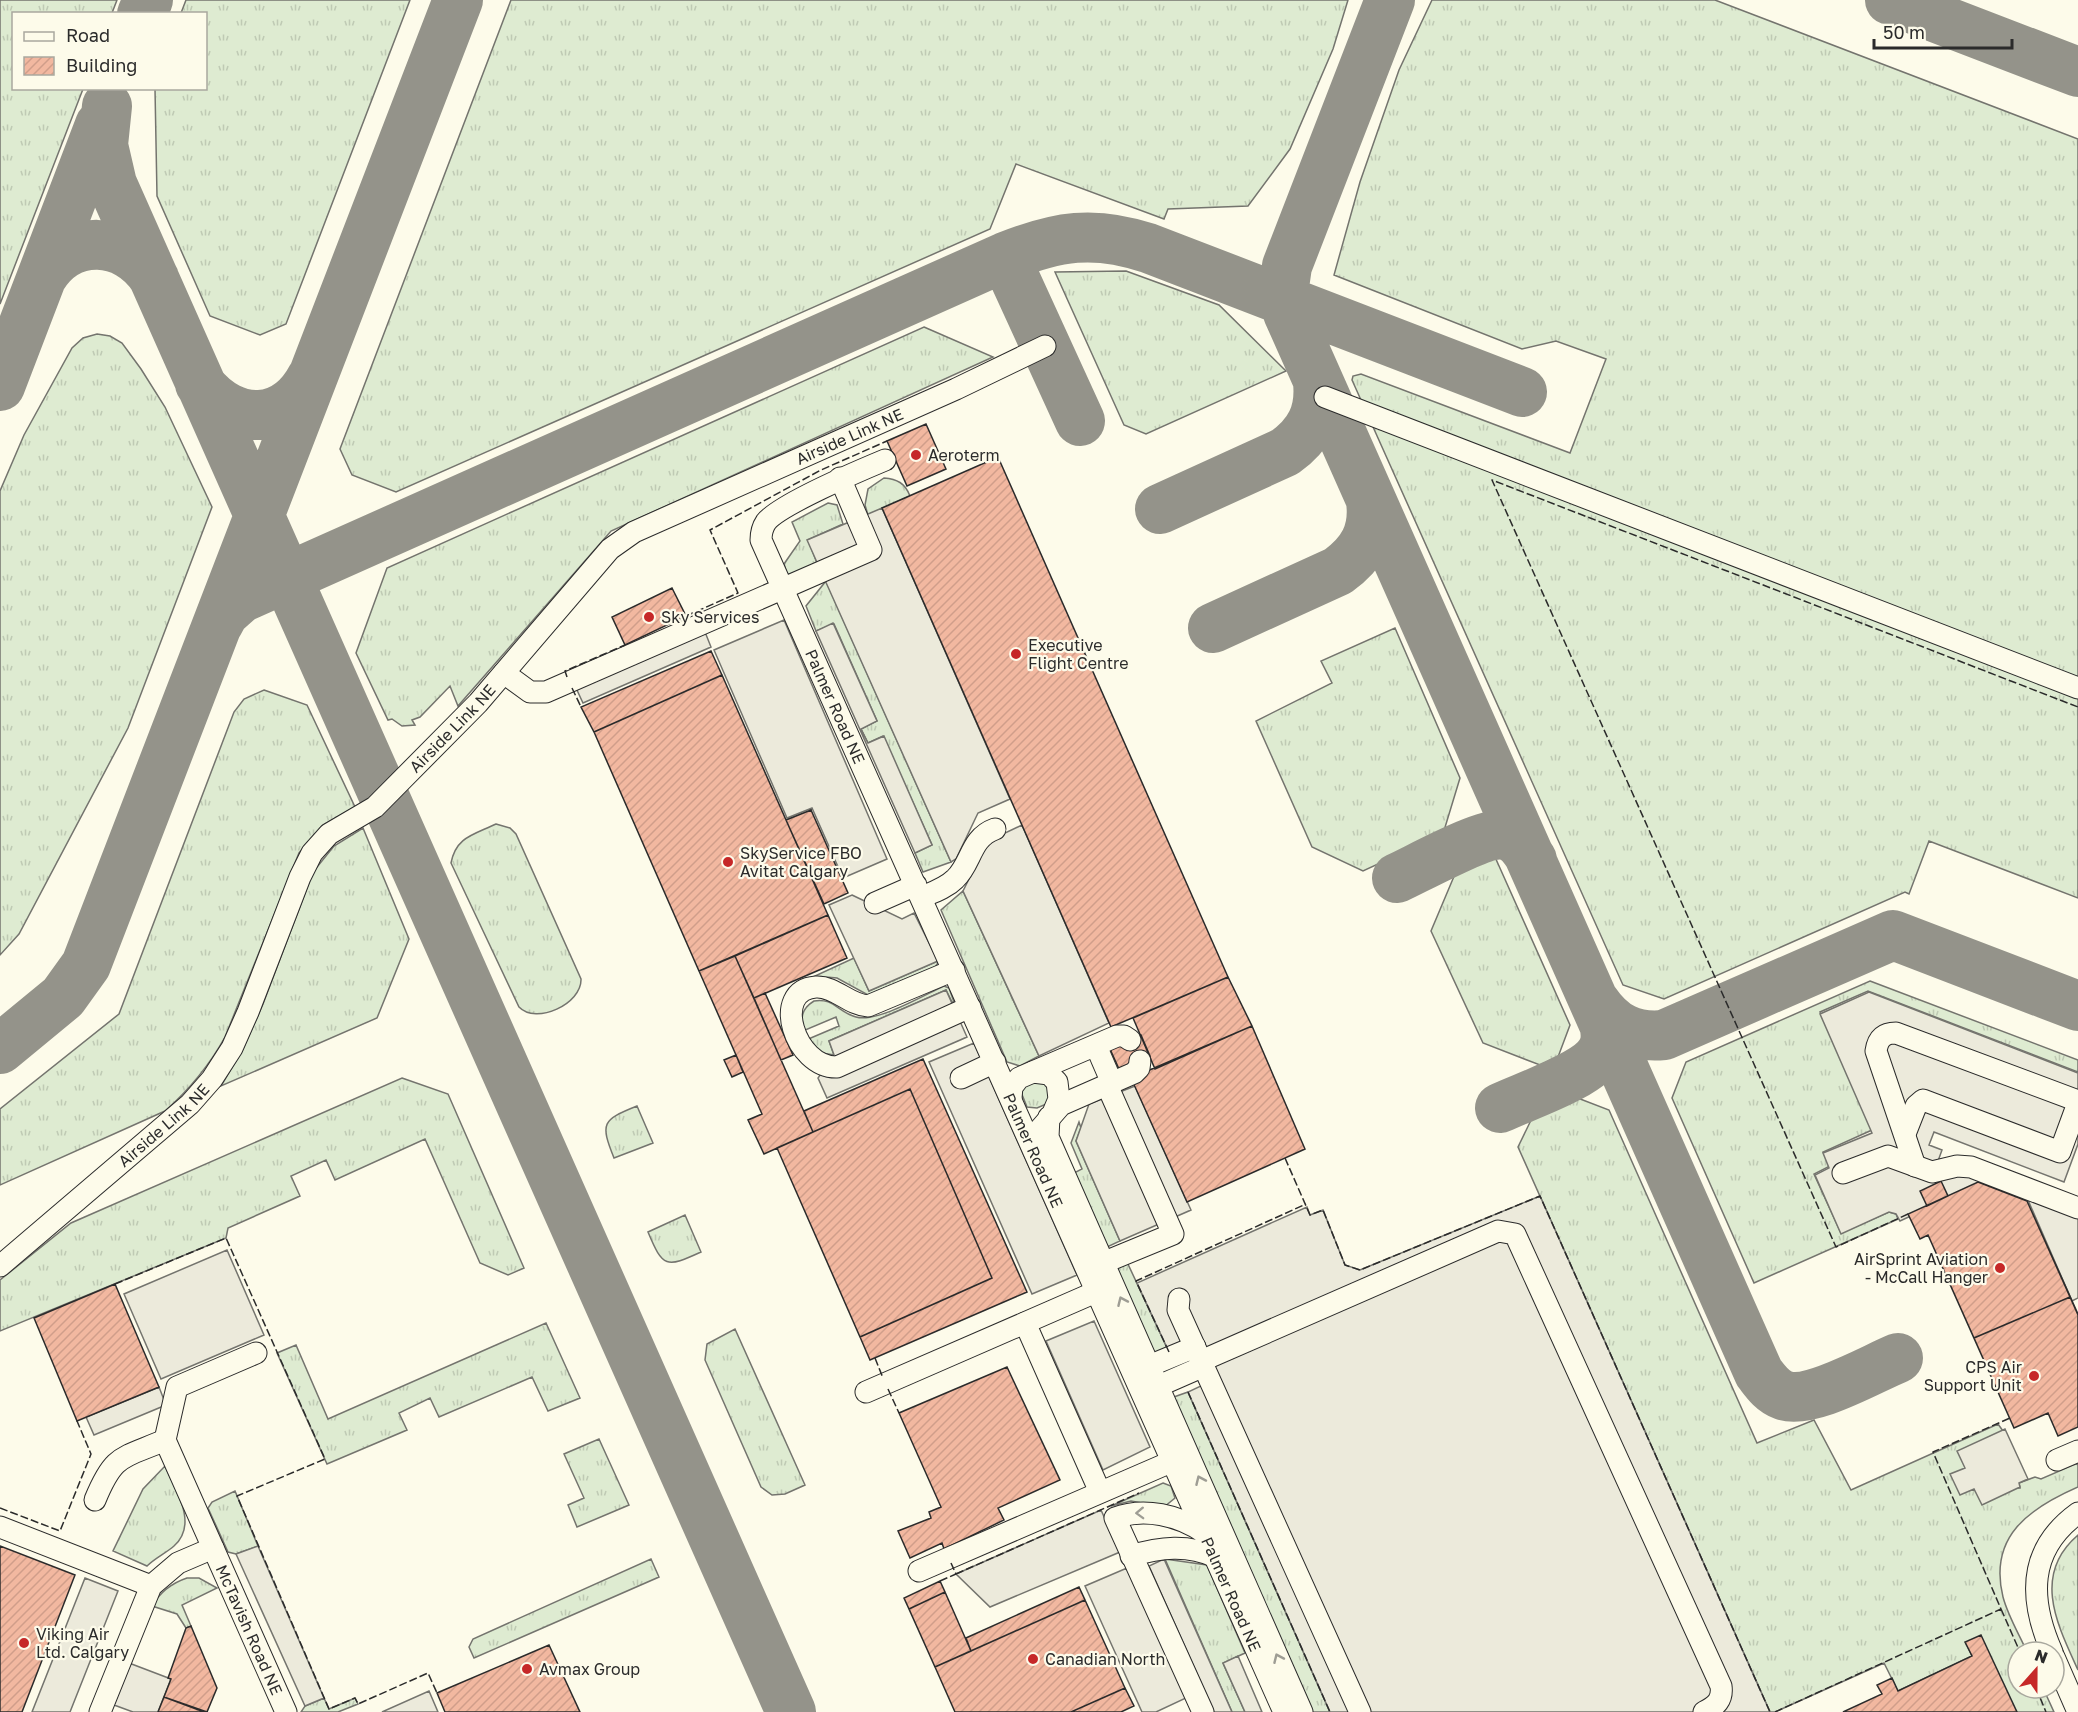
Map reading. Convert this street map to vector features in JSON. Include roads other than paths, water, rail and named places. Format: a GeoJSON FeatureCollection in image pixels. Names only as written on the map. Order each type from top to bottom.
{"type":"FeatureCollection","features":[{"type":"Feature","properties":{"kind":"street","name":"Airside Link NE"},"geometry":{"type":"LineString","coordinates":[[0,1266],[182,1110],[212,1079],[232,1048],[248,1012],[300,877],[312,853],[329,834],[375,807],[478,703],[610,549],[634,532],[946,394],[1045,346]]}},
{"type":"Feature","properties":{"kind":"street"},"geometry":{"type":"LineString","coordinates":[[1325,397],[2078,688]]}},
{"type":"Feature","properties":{"kind":"street","name":"Palmer Road NE"},"geometry":{"type":"LineString","coordinates":[[885,460],[840,478],[772,517],[764,526],[761,540],[1035,1153],[1096,1266],[1098,1292],[1149,1385],[1173,1461],[1204,1533],[1290,1704]]}},
{"type":"Feature","properties":{"kind":"street"},"geometry":{"type":"LineString","coordinates":[[504,673],[530,692],[546,692],[871,550],[840,478]]}},
{"type":"Feature","properties":{"kind":"street"},"geometry":{"type":"LineString","coordinates":[[875,903],[919,891],[940,890],[956,878],[979,838],[994,829]]}},
{"type":"Feature","properties":{"kind":"street"},"geometry":{"type":"LineString","coordinates":[[954,970],[868,1006],[856,1004],[823,987],[811,988],[802,992],[795,1001],[790,1012],[791,1023],[808,1056],[821,1064],[837,1066],[970,1006]]}},
{"type":"Feature","properties":{"kind":"street"},"geometry":{"type":"LineString","coordinates":[[1905,1134],[1916,1106],[1923,1100],[2060,1152],[2078,1102],[1896,1033],[1890,1033],[1880,1038],[1876,1051],[1915,1166]]}},
{"type":"Feature","properties":{"kind":"street"},"geometry":{"type":"LineString","coordinates":[[1011,1098],[1015,1082],[1033,1072],[1120,1035],[1130,1040]]}},
{"type":"Feature","properties":{"kind":"street"},"geometry":{"type":"LineString","coordinates":[[1096,1046],[1173,1234],[1096,1266]]}},
{"type":"Feature","properties":{"kind":"street"},"geometry":{"type":"LineString","coordinates":[[1035,1153],[1038,1132],[1061,1105],[1137,1071],[1140,1061]]}},
{"type":"Feature","properties":{"kind":"street"},"geometry":{"type":"LineString","coordinates":[[961,1078],[995,1062]]}},
{"type":"Feature","properties":{"kind":"street"},"geometry":{"type":"LineString","coordinates":[[1033,1072],[1048,1074],[1057,1082],[1059,1099],[1051,1115],[1048,1137],[1096,1266],[1290,1704]]}},
{"type":"Feature","properties":{"kind":"street"},"geometry":{"type":"LineString","coordinates":[[1843,1173],[1888,1156],[1932,1172],[1958,1166],[1971,1167],[2078,1208]]}},
{"type":"Feature","properties":{"kind":"street"},"geometry":{"type":"LineString","coordinates":[[1149,1385],[1498,1231],[1515,1234],[1721,1686],[1722,1693],[1717,1705],[1704,1712]]}},
{"type":"Feature","properties":{"kind":"street"},"geometry":{"type":"LineString","coordinates":[[866,1392],[1098,1292]]}},
{"type":"Feature","properties":{"kind":"street"},"geometry":{"type":"LineString","coordinates":[[1179,1299],[1178,1310],[1360,1712]]}},
{"type":"Feature","properties":{"kind":"street"},"geometry":{"type":"LineString","coordinates":[[1025,1323],[1100,1492]]}},
{"type":"Feature","properties":{"kind":"street"},"geometry":{"type":"LineString","coordinates":[[95,1500],[114,1462],[165,1440],[177,1387],[256,1353]]}},
{"type":"Feature","properties":{"kind":"street"},"geometry":{"type":"LineString","coordinates":[[1149,1385],[1201,1362]]}},
{"type":"Feature","properties":{"kind":"street","name":"McTavish Road NE"},"geometry":{"type":"LineString","coordinates":[[165,1440],[286,1712]]}},
{"type":"Feature","properties":{"kind":"street"},"geometry":{"type":"LineString","coordinates":[[2057,1460],[2078,1451]]}},
{"type":"Feature","properties":{"kind":"street"},"geometry":{"type":"LineString","coordinates":[[919,1571],[1173,1461]]}},
{"type":"Feature","properties":{"kind":"street"},"geometry":{"type":"LineString","coordinates":[[1203,1712],[1115,1518],[1125,1514],[1150,1512],[1189,1524],[1204,1533]]}},
{"type":"Feature","properties":{"kind":"street"},"geometry":{"type":"LineString","coordinates":[[2048,1640],[2037,1611],[2036,1579],[2049,1545],[2059,1530],[2078,1513]]}},
{"type":"Feature","properties":{"kind":"street"},"geometry":{"type":"LineString","coordinates":[[0,1527],[151,1586]]}},
{"type":"Feature","properties":{"kind":"street"},"geometry":{"type":"LineString","coordinates":[[1131,1556],[1150,1550],[1176,1547],[1195,1549],[1216,1557]]}},
{"type":"Feature","properties":{"kind":"street","name":"McTavish Road NE"},"geometry":{"type":"LineString","coordinates":[[100,1712],[151,1586],[178,1563],[213,1548]]}},
{"type":"Feature","properties":{"kind":"street"},"geometry":{"type":"LineString","coordinates":[[2066,1684],[2078,1712]]}},
{"type":"Feature","properties":{"kind":"place","name":"Aeroterm"},"geometry":{"type":"Point","coordinates":[916,455]}},
{"type":"Feature","properties":{"kind":"place","name":"Sky Services"},"geometry":{"type":"Point","coordinates":[649,617]}},
{"type":"Feature","properties":{"kind":"place","name":"Executive Flight Centre"},"geometry":{"type":"Point","coordinates":[1016,654]}},
{"type":"Feature","properties":{"kind":"place","name":"SkyService FBO Avitat Calgary"},"geometry":{"type":"Point","coordinates":[728,862]}},
{"type":"Feature","properties":{"kind":"place","name":"AirSprint Aviation - McCall Hanger"},"geometry":{"type":"Point","coordinates":[2000,1268]}},
{"type":"Feature","properties":{"kind":"place","name":"CPS Air Support Unit"},"geometry":{"type":"Point","coordinates":[2034,1376]}},
{"type":"Feature","properties":{"kind":"place","name":"Viking Air Ltd. Calgary"},"geometry":{"type":"Point","coordinates":[24,1643]}},
{"type":"Feature","properties":{"kind":"place","name":"Canadian North"},"geometry":{"type":"Point","coordinates":[1033,1659]}},
{"type":"Feature","properties":{"kind":"place","name":"Avmax Group"},"geometry":{"type":"Point","coordinates":[527,1669]}}]}
